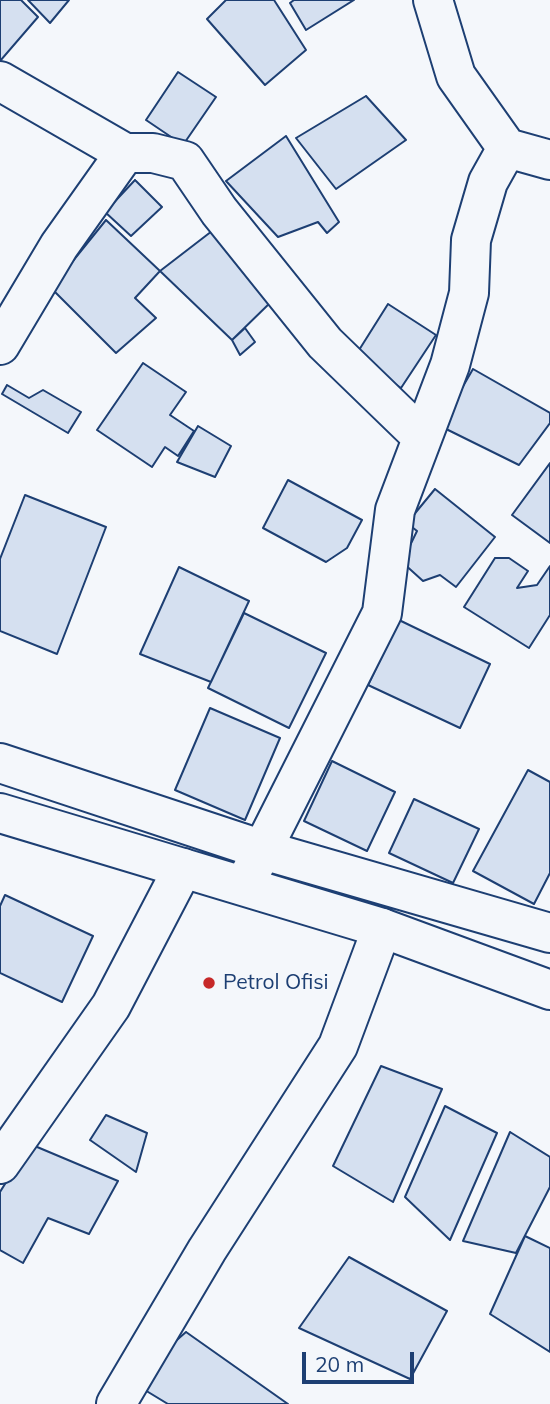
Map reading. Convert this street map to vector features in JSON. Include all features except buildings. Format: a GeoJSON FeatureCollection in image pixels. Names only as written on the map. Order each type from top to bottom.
{"type":"FeatureCollection","features":[{"type":"Feature","properties":{"kind":"main road"},"geometry":{"type":"LineString","coordinates":[[433,0],[456,76],[507,148],[550,160]]}},
{"type":"Feature","properties":{"kind":"main road"},"geometry":{"type":"LineString","coordinates":[[0,81],[125,153],[153,153],[185,162],[219,211],[325,343],[421,436]]}},
{"type":"Feature","properties":{"kind":"main road"},"geometry":{"type":"LineString","coordinates":[[243,887],[382,613],[395,510],[450,365],[469,293],[471,240],[488,182],[507,148]]}},
{"type":"Feature","properties":{"kind":"main road"},"geometry":{"type":"LineString","coordinates":[[0,345],[59,246],[125,153]]}},
{"type":"Feature","properties":{"kind":"main road"},"geometry":{"type":"LineString","coordinates":[[0,762],[263,850],[550,933]]}},
{"type":"Feature","properties":{"kind":"main road"},"geometry":{"type":"LineString","coordinates":[[0,813],[382,928],[549,987]]}},
{"type":"Feature","properties":{"kind":"main road"},"geometry":{"type":"LineString","coordinates":[[0,1164],[111,1006],[183,868]]}},
{"type":"Feature","properties":{"kind":"main road"},"geometry":{"type":"LineString","coordinates":[[116,1404],[207,1250],[338,1046],[382,928]]}},
{"type":"Feature","properties":{"kind":"place","name":"Petrol Ofisi"},"geometry":{"type":"Point","coordinates":[209,983]}}]}
